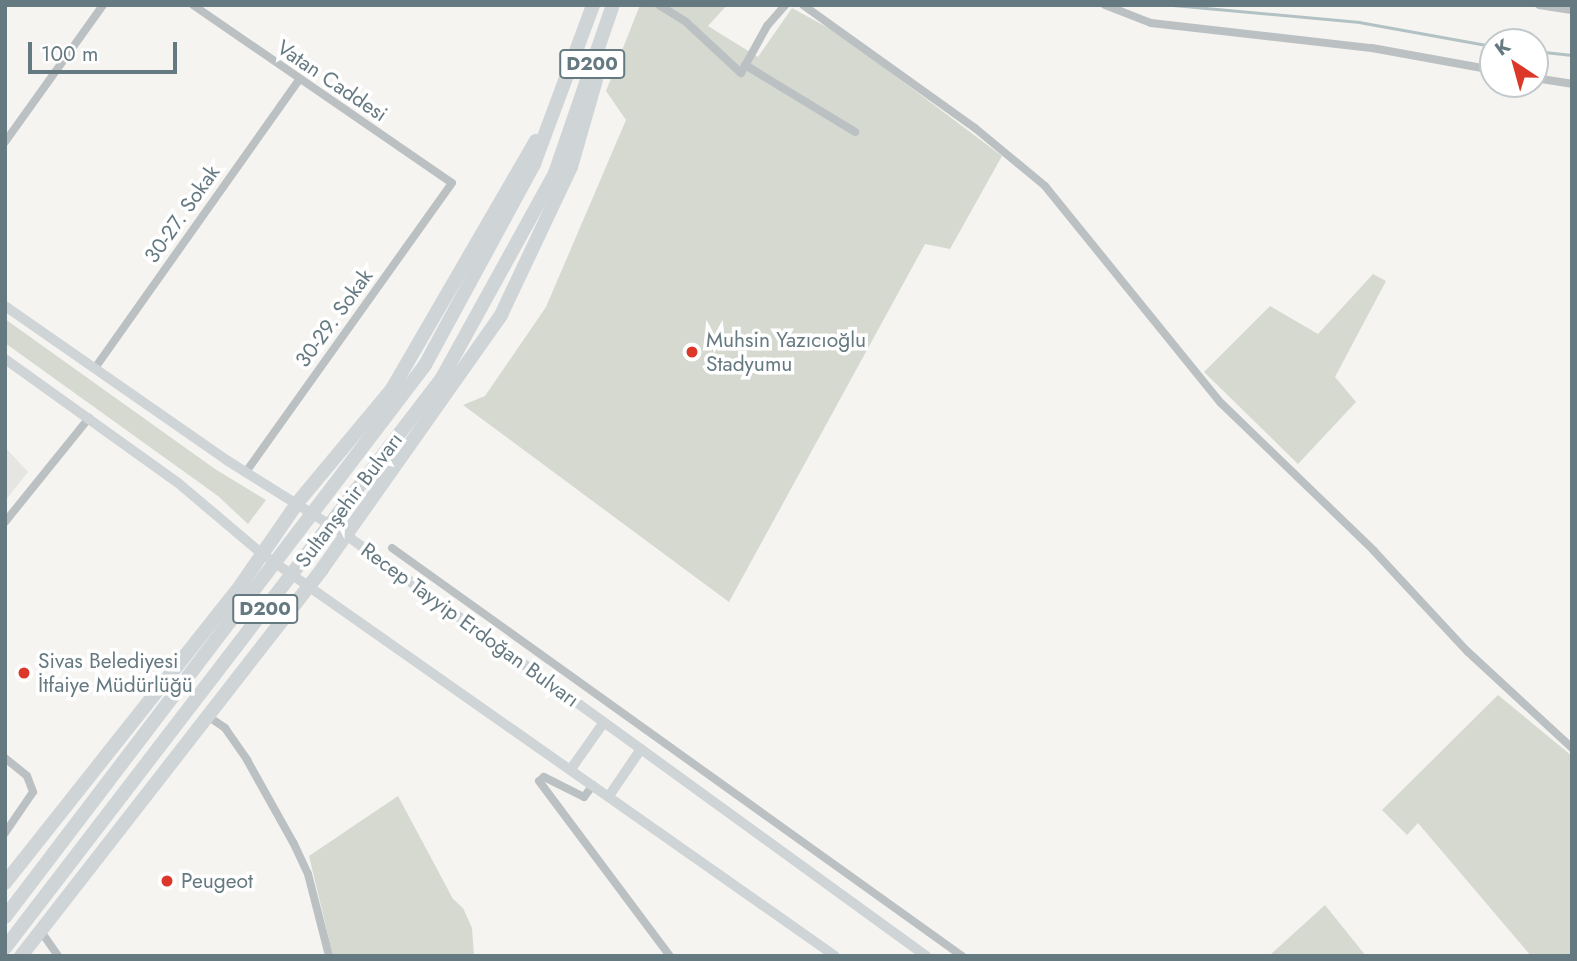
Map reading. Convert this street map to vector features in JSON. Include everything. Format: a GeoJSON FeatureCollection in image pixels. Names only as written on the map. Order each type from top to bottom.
{"type":"FeatureCollection","features":[{"type":"Feature","properties":{"kind":"highway","name":"Sultanşehir Bulvarı"},"geometry":{"type":"LineString","coordinates":[[5,917],[425,365],[489,253],[550,120],[593,5]]}},
{"type":"Feature","properties":{"kind":"highway","name":"Sultanşehir Bulvarı"},"geometry":{"type":"LineString","coordinates":[[5,948],[442,378],[555,173],[613,5]]}},
{"type":"Feature","properties":{"kind":"highway"},"geometry":{"type":"LineString","coordinates":[[21,956],[309,585],[501,315],[570,167],[597,79],[600,43]]}},
{"type":"Feature","properties":{"kind":"highway"},"geometry":{"type":"LineString","coordinates":[[5,883],[227,602],[298,502],[392,389],[550,120]]}},
{"type":"Feature","properties":{"kind":"street"},"geometry":{"type":"LineString","coordinates":[[5,142],[103,5]]}},
{"type":"Feature","properties":{"kind":"street","name":"Vatan Caddesi"},"geometry":{"type":"LineString","coordinates":[[193,5],[452,183]]}},
{"type":"Feature","properties":{"kind":"street"},"geometry":{"type":"LineString","coordinates":[[659,5],[686,22],[741,73],[785,5]]}},
{"type":"Feature","properties":{"kind":"street"},"geometry":{"type":"LineString","coordinates":[[803,5],[975,128],[1045,186],[1221,403],[1374,551],[1467,651],[1572,748]]}},
{"type":"Feature","properties":{"kind":"street"},"geometry":{"type":"LineString","coordinates":[[1105,5],[1151,23],[1372,48],[1479,67]]}},
{"type":"Feature","properties":{"kind":"street"},"geometry":{"type":"LineString","coordinates":[[1539,5],[1572,10]]}},
{"type":"Feature","properties":{"kind":"street"},"geometry":{"type":"LineString","coordinates":[[745,65],[855,132]]}},
{"type":"Feature","properties":{"kind":"street","name":"30-27. Sokak"},"geometry":{"type":"LineString","coordinates":[[95,368],[299,80]]}},
{"type":"Feature","properties":{"kind":"street"},"geometry":{"type":"LineString","coordinates":[[1549,80],[1572,84]]}},
{"type":"Feature","properties":{"kind":"street","name":"30-29. Sokak"},"geometry":{"type":"LineString","coordinates":[[245,473],[452,183]]}},
{"type":"Feature","properties":{"kind":"street","name":"Recep Tayyip Erdoğan Bulvarı"},"geometry":{"type":"LineString","coordinates":[[5,306],[245,473],[298,502],[346,535],[926,956]]}},
{"type":"Feature","properties":{"kind":"street"},"geometry":{"type":"LineString","coordinates":[[5,359],[177,482],[261,553],[835,956]]}},
{"type":"Feature","properties":{"kind":"street"},"geometry":{"type":"LineString","coordinates":[[5,522],[89,418]]}},
{"type":"Feature","properties":{"kind":"street"},"geometry":{"type":"LineString","coordinates":[[392,548],[962,956]]}},
{"type":"Feature","properties":{"kind":"street"},"geometry":{"type":"LineString","coordinates":[[206,715],[225,728],[247,760],[294,844],[308,874],[329,956]]}},
{"type":"Feature","properties":{"kind":"street"},"geometry":{"type":"LineString","coordinates":[[571,769],[604,722]]}},
{"type":"Feature","properties":{"kind":"street"},"geometry":{"type":"LineString","coordinates":[[624,737],[636,723]]}},
{"type":"Feature","properties":{"kind":"street"},"geometry":{"type":"LineString","coordinates":[[609,796],[641,749]]}},
{"type":"Feature","properties":{"kind":"street"},"geometry":{"type":"LineString","coordinates":[[5,758],[27,776],[33,792],[5,833]]}},
{"type":"Feature","properties":{"kind":"street"},"geometry":{"type":"LineString","coordinates":[[593,785],[584,797],[544,777],[539,781],[670,956]]}},
{"type":"Feature","properties":{"kind":"street"},"geometry":{"type":"LineString","coordinates":[[40,930],[58,956]]}},
{"type":"Feature","properties":{"kind":"shaded area","name":"Muhsin Yazıcıoğlu Stadyumu"},"geometry":{"type":"Polygon","coordinates":[[[640,5],[727,5],[708,26],[758,57],[792,8],[841,35],[1002,156],[950,249],[925,244],[729,602],[463,405],[485,396],[546,307],[626,120],[606,91],[640,5]]]}},
{"type":"Feature","properties":{"kind":"shaded area"},"geometry":{"type":"Polygon","coordinates":[[[1373,274],[1386,281],[1335,377],[1356,402],[1298,464],[1204,372],[1270,306],[1318,334],[1373,274]]]}},
{"type":"Feature","properties":{"kind":"shaded area"},"geometry":{"type":"Polygon","coordinates":[[[5,319],[215,469],[266,500],[248,524],[218,496],[5,343],[5,319]]]}},
{"type":"Feature","properties":{"kind":"shaded area"},"geometry":{"type":"Polygon","coordinates":[[[5,447],[28,472],[5,501],[5,447]]]}},
{"type":"Feature","properties":{"kind":"shaded area"},"geometry":{"type":"Polygon","coordinates":[[[1498,695],[1572,756],[1572,956],[1531,956],[1418,823],[1407,835],[1382,810],[1498,695]]]}},
{"type":"Feature","properties":{"kind":"shaded area"},"geometry":{"type":"Polygon","coordinates":[[[398,796],[453,899],[463,908],[472,928],[474,956],[333,956],[309,856],[398,796]]]}},
{"type":"Feature","properties":{"kind":"shaded area"},"geometry":{"type":"Polygon","coordinates":[[[1325,905],[1366,956],[1269,956],[1325,905]]]}},
{"type":"Feature","properties":{"kind":"waterway"},"geometry":{"type":"LineString","coordinates":[[1173,5],[1359,22],[1479,43]]}},
{"type":"Feature","properties":{"kind":"waterway"},"geometry":{"type":"LineString","coordinates":[[1549,53],[1572,55]]}},
{"type":"Feature","properties":{"kind":"place","name":"Muhsin Yazıcıoğlu Stadyumu"},"geometry":{"type":"Point","coordinates":[692,352]}},
{"type":"Feature","properties":{"kind":"place","name":"Sivas Belediyesi İtfaiye Müdürlüğü"},"geometry":{"type":"Point","coordinates":[24,673]}},
{"type":"Feature","properties":{"kind":"place","name":"Peugeot"},"geometry":{"type":"Point","coordinates":[167,881]}}]}
